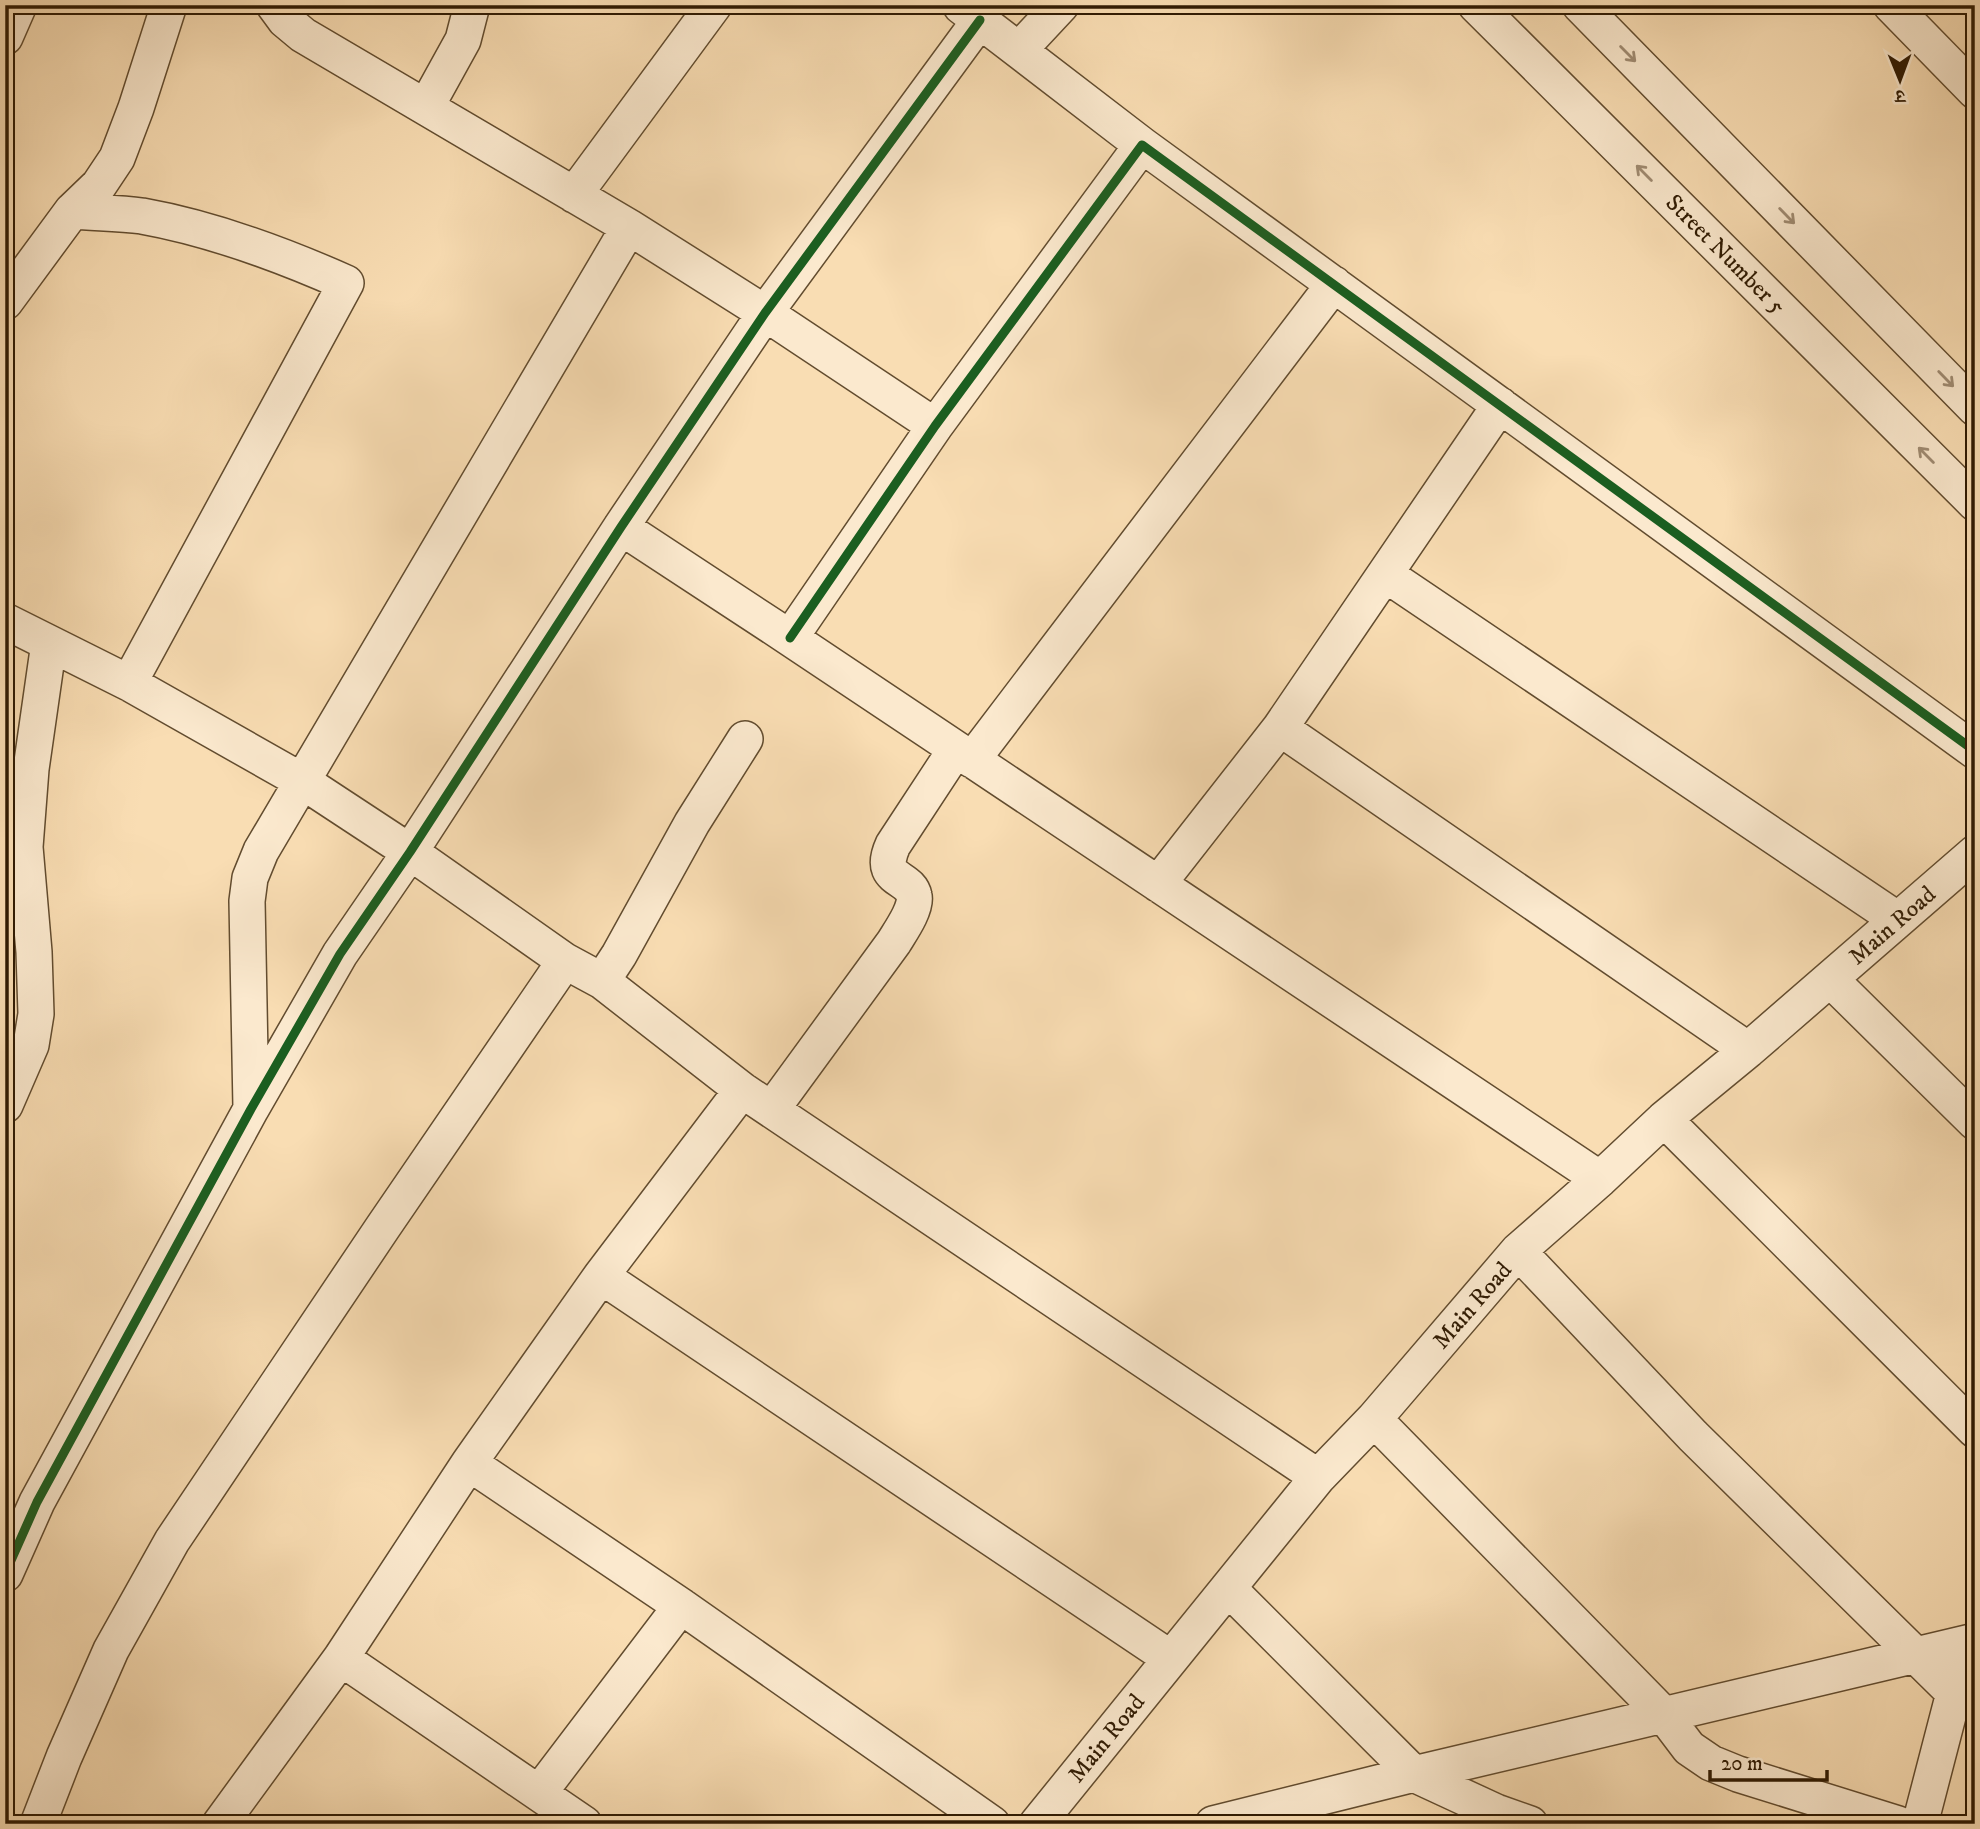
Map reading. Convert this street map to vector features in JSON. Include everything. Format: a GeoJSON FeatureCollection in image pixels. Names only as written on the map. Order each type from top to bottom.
{"type":"FeatureCollection","features":[{"type":"Feature","properties":{"kind":"street"},"geometry":{"type":"LineString","coordinates":[[5,37],[19,5]]}},
{"type":"Feature","properties":{"kind":"street"},"geometry":{"type":"LineString","coordinates":[[5,302],[72,211],[99,185],[117,158],[169,5]]}},
{"type":"Feature","properties":{"kind":"street"},"geometry":{"type":"LineString","coordinates":[[274,5],[285,20],[303,35],[629,227],[935,426]]}},
{"type":"Feature","properties":{"kind":"street"},"geometry":{"type":"LineString","coordinates":[[426,107],[463,40],[472,5]]}},
{"type":"Feature","properties":{"kind":"street"},"geometry":{"type":"LineString","coordinates":[[574,195],[714,5]]}},
{"type":"Feature","properties":{"kind":"street"},"geometry":{"type":"LineString","coordinates":[[1019,50],[1061,5]]}},
{"type":"Feature","properties":{"kind":"street","name":"Street Number 5"},"geometry":{"type":"LineString","coordinates":[[1476,5],[1975,503]]}},
{"type":"Feature","properties":{"kind":"street"},"geometry":{"type":"LineString","coordinates":[[1580,5],[1975,408]]}},
{"type":"Feature","properties":{"kind":"street"},"geometry":{"type":"LineString","coordinates":[[1891,5],[1975,91]]}},
{"type":"Feature","properties":{"kind":"street"},"geometry":{"type":"LineString","coordinates":[[5,1574],[37,1502],[251,1109],[340,954],[410,852],[621,527],[970,13],[1142,145],[1975,751]]}},
{"type":"Feature","properties":{"kind":"street"},"geometry":{"type":"LineString","coordinates":[[790,638],[935,426],[1142,145]]}},
{"type":"Feature","properties":{"kind":"street"},"geometry":{"type":"LineString","coordinates":[[72,211],[139,216],[177,224],[308,266],[346,283],[128,684]]}},
{"type":"Feature","properties":{"kind":"street"},"geometry":{"type":"LineString","coordinates":[[251,1109],[247,901],[250,878],[261,850],[629,227]]}},
{"type":"Feature","properties":{"kind":"street"},"geometry":{"type":"LineString","coordinates":[[772,1109],[907,921],[914,896],[910,888],[894,875],[888,866],[888,856],[893,845],[1334,284]]}},
{"type":"Feature","properties":{"kind":"street"},"geometry":{"type":"LineString","coordinates":[[1158,884],[1280,728],[1500,405]]}},
{"type":"Feature","properties":{"kind":"street"},"geometry":{"type":"LineString","coordinates":[[621,527],[1600,1179]]}},
{"type":"Feature","properties":{"kind":"street"},"geometry":{"type":"LineString","coordinates":[[1385,574],[1898,920]]}},
{"type":"Feature","properties":{"kind":"street"},"geometry":{"type":"LineString","coordinates":[[5,621],[128,684],[302,781],[410,852],[565,961],[603,981],[742,1090],[1318,1477]]}},
{"type":"Feature","properties":{"kind":"street"},"geometry":{"type":"LineString","coordinates":[[9,1087],[31,1045],[36,1014],[34,951],[15,845],[31,769],[49,643]]}},
{"type":"Feature","properties":{"kind":"street"},"geometry":{"type":"LineString","coordinates":[[1280,728],[1748,1050]]}},
{"type":"Feature","properties":{"kind":"street"},"geometry":{"type":"LineString","coordinates":[[603,981],[692,823],[745,739]]}},
{"type":"Feature","properties":{"kind":"street","name":"Main Road"},"geometry":{"type":"LineString","coordinates":[[1037,1824],[1318,1477],[1374,1419],[1518,1251],[1664,1119],[1748,1050],[1975,853]]}},
{"type":"Feature","properties":{"kind":"street"},"geometry":{"type":"LineString","coordinates":[[38,1824],[111,1650],[172,1541],[565,961]]}},
{"type":"Feature","properties":{"kind":"street"},"geometry":{"type":"LineString","coordinates":[[1830,979],[1975,1122]]}},
{"type":"Feature","properties":{"kind":"street"},"geometry":{"type":"LineString","coordinates":[[220,1824],[341,1658],[469,1463],[601,1276],[742,1090]]}},
{"type":"Feature","properties":{"kind":"street"},"geometry":{"type":"LineString","coordinates":[[1664,1119],[1975,1430]]}},
{"type":"Feature","properties":{"kind":"street"},"geometry":{"type":"LineString","coordinates":[[1518,1251],[1693,1436],[1954,1693]]}},
{"type":"Feature","properties":{"kind":"street"},"geometry":{"type":"LineString","coordinates":[[601,1276],[1171,1658]]}},
{"type":"Feature","properties":{"kind":"street"},"geometry":{"type":"LineString","coordinates":[[1374,1419],[1664,1715],[1689,1748],[1711,1763],[1738,1774],[1898,1824]]}},
{"type":"Feature","properties":{"kind":"street"},"geometry":{"type":"LineString","coordinates":[[469,1463],[681,1606],[992,1824]]}},
{"type":"Feature","properties":{"kind":"street"},"geometry":{"type":"LineString","coordinates":[[1228,1588],[1414,1774],[1496,1812],[1530,1824]]}},
{"type":"Feature","properties":{"kind":"street"},"geometry":{"type":"LineString","coordinates":[[539,1793],[681,1606]]}},
{"type":"Feature","properties":{"kind":"street"},"geometry":{"type":"LineString","coordinates":[[1213,1824],[1975,1642]]}},
{"type":"Feature","properties":{"kind":"street"},"geometry":{"type":"LineString","coordinates":[[1920,1824],[1954,1693],[1975,1642]]}},
{"type":"Feature","properties":{"kind":"street"},"geometry":{"type":"LineString","coordinates":[[341,1658],[584,1824]]}},
{"type":"Feature","properties":{"kind":"cycle path"},"geometry":{"type":"LineString","coordinates":[[5,1574],[37,1502],[251,1109],[340,954],[765,313],[980,20]]}},
{"type":"Feature","properties":{"kind":"cycle path"},"geometry":{"type":"LineString","coordinates":[[790,638],[935,426],[1142,145],[1975,751]]}}]}
